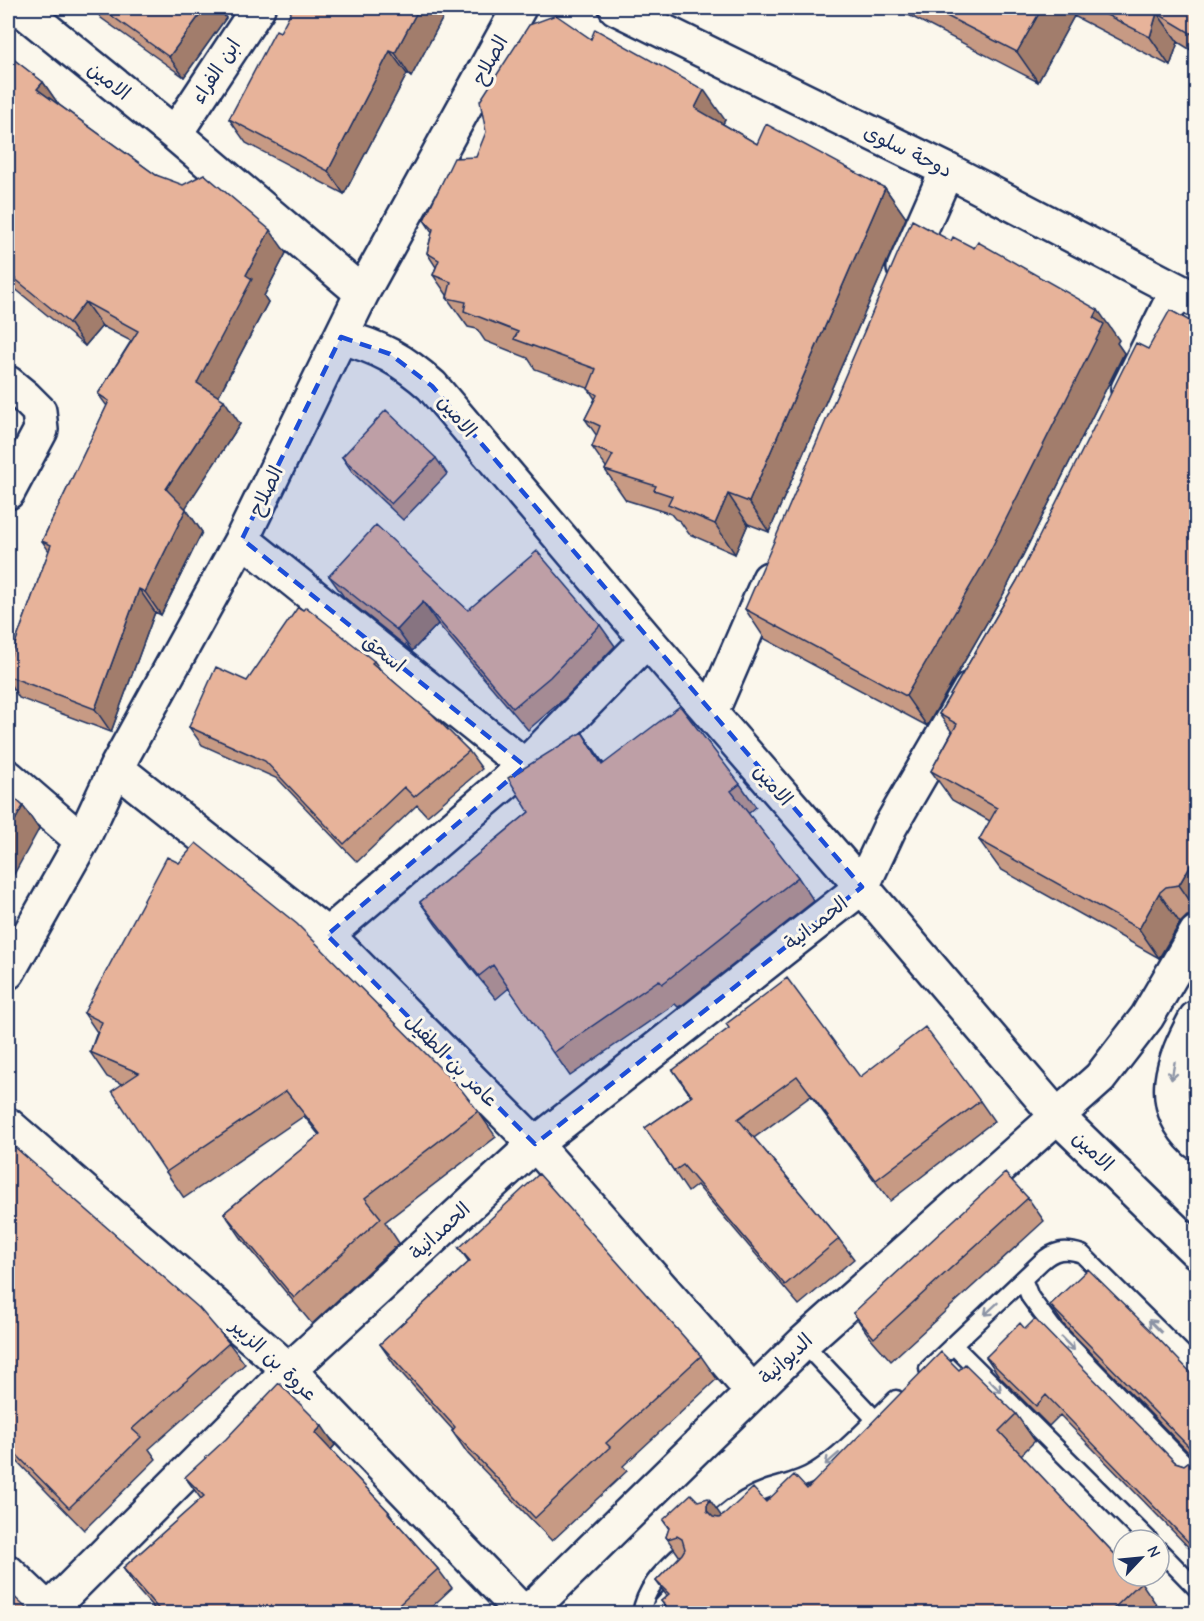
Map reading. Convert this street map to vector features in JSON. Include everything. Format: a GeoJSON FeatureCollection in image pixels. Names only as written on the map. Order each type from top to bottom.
{"type":"FeatureCollection","features":[{"type":"Feature","properties":{"kind":"street","name":"الامين"},"geometry":{"type":"LineString","coordinates":[[20,8],[175,134],[362,293]]}},
{"type":"Feature","properties":{"kind":"street","name":"ابن الفراء"},"geometry":{"type":"LineString","coordinates":[[175,134],[258,8]]}},
{"type":"Feature","properties":{"kind":"street","name":"دوحة سلوى"},"geometry":{"type":"LineString","coordinates":[[616,8],[947,170],[1187,295]]}},
{"type":"Feature","properties":{"kind":"street","name":"الصلاح"},"geometry":{"type":"LineString","coordinates":[[8,972],[82,841],[116,768],[242,539],[362,293],[514,10]]}},
{"type":"Feature","properties":{"kind":"street"},"geometry":{"type":"LineString","coordinates":[[895,290],[947,170]]}},
{"type":"Feature","properties":{"kind":"street"},"geometry":{"type":"LineString","coordinates":[[1114,415],[1187,295]]}},
{"type":"Feature","properties":{"kind":"street","name":"الامين"},"geometry":{"type":"LineString","coordinates":[[341,337],[390,354],[412,368],[432,386],[647,640],[1057,1116],[1197,1251]]}},
{"type":"Feature","properties":{"kind":"street"},"geometry":{"type":"LineString","coordinates":[[8,383],[39,411],[41,430],[8,492]]}},
{"type":"Feature","properties":{"kind":"street","name":"اسحق"},"geometry":{"type":"LineString","coordinates":[[242,539],[525,766]]}},
{"type":"Feature","properties":{"kind":"street"},"geometry":{"type":"LineString","coordinates":[[711,713],[782,550]]}},
{"type":"Feature","properties":{"kind":"street"},"geometry":{"type":"LineString","coordinates":[[327,935],[525,766],[647,640]]}},
{"type":"Feature","properties":{"kind":"street"},"geometry":{"type":"LineString","coordinates":[[862,887],[890,827],[985,663]]}},
{"type":"Feature","properties":{"kind":"street","name":"عامر بن الطفيل"},"geometry":{"type":"LineString","coordinates":[[116,768],[327,935],[535,1144],[752,1391]]}},
{"type":"Feature","properties":{"kind":"street"},"geometry":{"type":"LineString","coordinates":[[8,777],[82,841]]}},
{"type":"Feature","properties":{"kind":"street","name":"الحمدانية"},"geometry":{"type":"LineString","coordinates":[[51,1612],[289,1370],[535,1144],[862,887]]}},
{"type":"Feature","properties":{"kind":"street","name":"الديوانية"},"geometry":{"type":"LineString","coordinates":[[525,1614],[803,1343],[1100,1078],[1147,1017],[1197,933]]}},
{"type":"Feature","properties":{"kind":"street"},"geometry":{"type":"LineString","coordinates":[[1197,1018],[1176,1060],[1172,1080],[1173,1101],[1180,1121],[1197,1142]]}},
{"type":"Feature","properties":{"kind":"street","name":"عروة بن الزبير"},"geometry":{"type":"LineString","coordinates":[[8,1125],[289,1370],[525,1614]]}},
{"type":"Feature","properties":{"kind":"street"},"geometry":{"type":"LineString","coordinates":[[8,1572],[51,1612]]}},
{"type":"Feature","properties":{"kind":"lane"},"geometry":{"type":"LineString","coordinates":[[720,1518],[749,1497],[815,1472],[829,1462],[1050,1254],[1060,1250],[1071,1250],[1082,1254],[1197,1367]]}},
{"type":"Feature","properties":{"kind":"lane"},"geometry":{"type":"LineString","coordinates":[[1023,1279],[1030,1297],[1052,1327],[1197,1475]]}},
{"type":"Feature","properties":{"kind":"lane"},"geometry":{"type":"LineString","coordinates":[[803,1343],[875,1419]]}},
{"type":"Feature","properties":{"kind":"lane"},"geometry":{"type":"LineString","coordinates":[[953,1345],[1137,1528]]}},
{"type":"Feature","properties":{"kind":"lane"},"geometry":{"type":"LineString","coordinates":[[766,1507],[784,1485]]}},
{"type":"Feature","properties":{"kind":"lane"},"geometry":{"type":"LineString","coordinates":[[641,1614],[654,1582],[678,1557]]}},
{"type":"Feature","properties":{"kind":"lane"},"geometry":{"type":"LineString","coordinates":[[1171,1562],[1197,1588]]}},
{"type":"Feature","properties":{"kind":"lane"},"geometry":{"type":"LineString","coordinates":[[655,1614],[686,1580]]}},
{"type":"Feature","properties":{"kind":"highlighted area"},"geometry":{"type":"Polygon","coordinates":[[[341,337],[390,354],[432,386],[862,887],[535,1144],[327,935],[525,766],[242,539],[341,337]]]}},
{"type":"Feature","properties":{"kind":"building"},"geometry":{"type":"Polygon","coordinates":[[[101,8],[205,8],[169,57],[101,8]]]}},
{"type":"Feature","properties":{"kind":"building"},"geometry":{"type":"Polygon","coordinates":[[[293,8],[419,8],[395,53],[390,51],[328,171],[229,119],[276,30],[280,32],[293,8]]]}},
{"type":"Feature","properties":{"kind":"building"},"geometry":{"type":"Polygon","coordinates":[[[931,8],[1042,8],[1017,52],[931,8]]]}},
{"type":"Feature","properties":{"kind":"building"},"geometry":{"type":"Polygon","coordinates":[[[1093,8],[1197,8],[1197,37],[1157,13],[1150,37],[1093,8]]]}},
{"type":"Feature","properties":{"kind":"building"},"geometry":{"type":"Polygon","coordinates":[[[556,15],[591,39],[595,29],[704,90],[695,108],[757,144],[766,124],[885,188],[749,502],[728,494],[715,524],[668,504],[672,496],[654,490],[656,486],[605,470],[613,455],[592,447],[600,426],[585,419],[597,395],[588,389],[596,369],[514,339],[518,332],[464,311],[466,302],[447,298],[451,282],[433,275],[439,260],[427,253],[433,229],[424,220],[454,158],[476,157],[486,132],[480,101],[529,25],[556,15]]]}},
{"type":"Feature","properties":{"kind":"building"},"geometry":{"type":"Polygon","coordinates":[[[8,55],[43,82],[37,89],[156,175],[183,185],[204,174],[270,230],[246,275],[252,279],[197,383],[224,400],[166,489],[186,509],[145,592],[139,589],[95,709],[8,676],[8,663],[51,545],[42,541],[109,401],[98,394],[138,331],[85,302],[69,323],[8,273],[8,55]]]}},
{"type":"Feature","properties":{"kind":"building"},"geometry":{"type":"Polygon","coordinates":[[[912,220],[951,241],[953,237],[974,248],[978,242],[1098,310],[1094,318],[1104,324],[984,563],[906,696],[745,609],[912,220]]]}},
{"type":"Feature","properties":{"kind":"building"},"geometry":{"type":"Polygon","coordinates":[[[1170,310],[1197,325],[1197,854],[1179,885],[1166,887],[1159,893],[1139,929],[979,840],[997,808],[931,771],[957,724],[939,714],[1017,581],[1136,343],[1148,349],[1170,310]]]}},
{"type":"Feature","properties":{"kind":"building"},"geometry":{"type":"Polygon","coordinates":[[[386,410],[436,458],[391,504],[342,457],[386,410]]]}},
{"type":"Feature","properties":{"kind":"building"},"geometry":{"type":"Polygon","coordinates":[[[376,525],[468,610],[537,551],[600,625],[550,677],[513,708],[423,602],[397,630],[329,576],[376,525]]]}},
{"type":"Feature","properties":{"kind":"building"},"geometry":{"type":"Polygon","coordinates":[[[298,607],[303,610],[306,607],[374,661],[372,663],[432,714],[469,751],[414,797],[404,787],[344,844],[265,761],[189,727],[216,667],[247,681],[298,607]]]}},
{"type":"Feature","properties":{"kind":"building"},"geometry":{"type":"Polygon","coordinates":[[[680,706],[740,784],[731,791],[798,877],[662,984],[659,980],[553,1053],[493,965],[479,976],[420,902],[529,812],[508,778],[582,732],[602,765],[680,706]]]}},
{"type":"Feature","properties":{"kind":"building"},"geometry":{"type":"Polygon","coordinates":[[[8,792],[23,806],[8,833],[8,792]]]}},
{"type":"Feature","properties":{"kind":"building"},"geometry":{"type":"Polygon","coordinates":[[[196,843],[297,924],[460,1088],[478,1111],[365,1198],[381,1218],[294,1298],[224,1213],[320,1134],[286,1091],[166,1172],[112,1091],[139,1073],[90,1052],[102,1022],[84,1013],[167,857],[179,863],[196,843]]]}},
{"type":"Feature","properties":{"kind":"building"},"geometry":{"type":"Polygon","coordinates":[[[787,978],[860,1077],[925,1027],[980,1101],[876,1180],[797,1076],[738,1119],[839,1239],[785,1285],[683,1165],[674,1171],[645,1128],[692,1096],[673,1070],[729,1028],[726,1024],[787,978]]]}},
{"type":"Feature","properties":{"kind":"building"},"geometry":{"type":"Polygon","coordinates":[[[8,1141],[199,1308],[229,1343],[132,1429],[141,1437],[69,1508],[8,1446],[8,1141]]]}},
{"type":"Feature","properties":{"kind":"building"},"geometry":{"type":"Polygon","coordinates":[[[1005,1173],[1028,1198],[874,1338],[853,1313],[1005,1173]]]}},
{"type":"Feature","properties":{"kind":"building"},"geometry":{"type":"Polygon","coordinates":[[[539,1174],[701,1356],[606,1443],[610,1447],[535,1518],[452,1431],[455,1427],[380,1344],[470,1261],[459,1248],[539,1174]]]}},
{"type":"Feature","properties":{"kind":"building"},"geometry":{"type":"Polygon","coordinates":[[[1088,1269],[1197,1379],[1197,1551],[1046,1395],[1036,1406],[986,1357],[1020,1323],[1025,1329],[1035,1319],[1175,1462],[1184,1465],[1192,1459],[1190,1448],[1050,1305],[1088,1269]]]}},
{"type":"Feature","properties":{"kind":"building"},"geometry":{"type":"Polygon","coordinates":[[[941,1352],[959,1370],[965,1364],[1016,1414],[999,1431],[1111,1550],[1111,1588],[1135,1588],[1108,1614],[673,1614],[661,1601],[669,1594],[656,1581],[685,1549],[682,1539],[677,1536],[668,1539],[666,1537],[669,1528],[663,1520],[691,1494],[698,1501],[708,1498],[710,1500],[707,1511],[713,1517],[719,1518],[753,1488],[766,1502],[794,1475],[807,1489],[941,1352]]]}},
{"type":"Feature","properties":{"kind":"building"},"geometry":{"type":"Polygon","coordinates":[[[279,1383],[322,1426],[315,1433],[389,1512],[438,1569],[389,1614],[163,1614],[123,1568],[204,1496],[185,1477],[226,1439],[279,1383]]]}},
{"type":"Feature","properties":{"kind":"building"},"geometry":{"type":"Polygon","coordinates":[[[8,1591],[33,1612],[44,1611],[46,1614],[8,1614],[8,1591]]]}}]}
